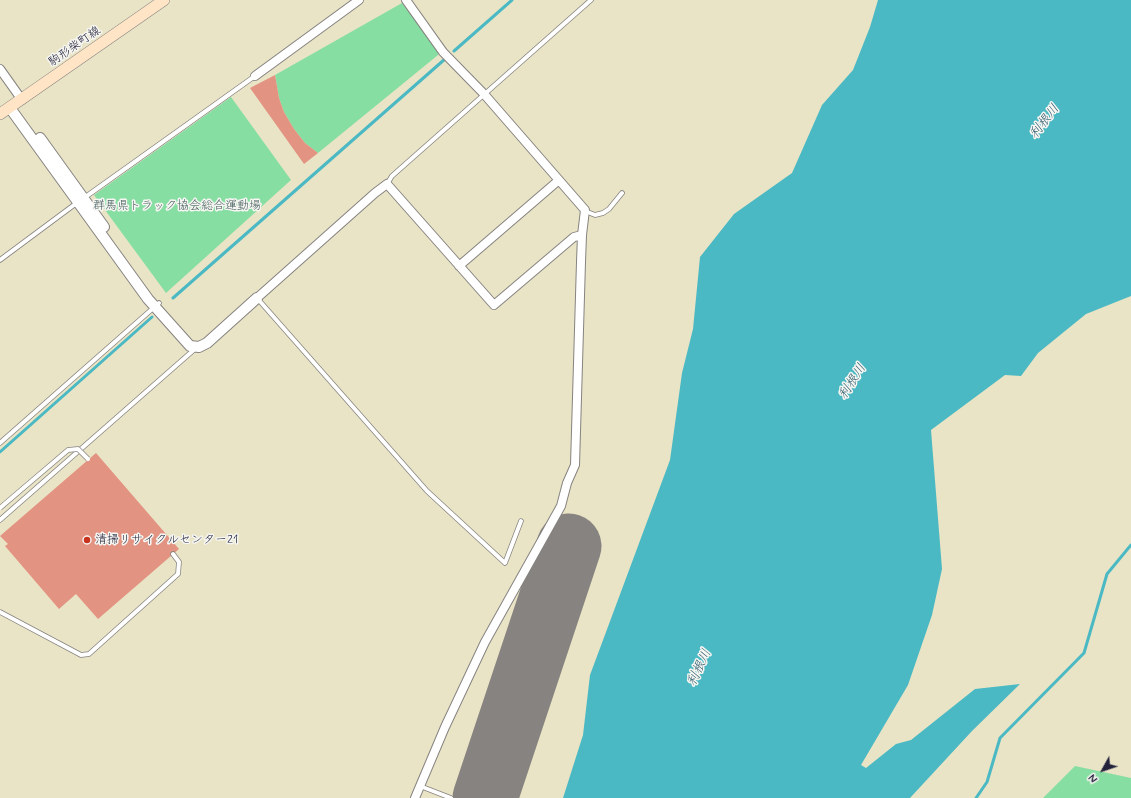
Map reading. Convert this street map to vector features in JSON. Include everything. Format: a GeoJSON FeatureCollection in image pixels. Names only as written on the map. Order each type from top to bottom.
{"type":"FeatureCollection","features":[{"type":"Feature","properties":{"kind":"main road","name":"駒形柴町線"},"geometry":{"type":"LineString","coordinates":[[0,114],[164,0]]}},
{"type":"Feature","properties":{"kind":"street"},"geometry":{"type":"LineString","coordinates":[[255,76],[358,0]]}},
{"type":"Feature","properties":{"kind":"street"},"geometry":{"type":"LineString","coordinates":[[406,0],[443,52],[484,94],[585,210],[582,235],[575,465],[567,483],[561,506],[485,642],[445,727],[415,798]]}},
{"type":"Feature","properties":{"kind":"street"},"geometry":{"type":"LineString","coordinates":[[0,69],[16,104],[80,201],[157,305],[190,346],[197,348],[207,343],[387,184],[494,305],[574,237],[582,235]]}},
{"type":"Feature","properties":{"kind":"street"},"geometry":{"type":"LineString","coordinates":[[459,266],[559,180]]}},
{"type":"Feature","properties":{"kind":"lane"},"geometry":{"type":"LineString","coordinates":[[387,184],[392,176],[591,0]]}},
{"type":"Feature","properties":{"kind":"lane"},"geometry":{"type":"LineString","coordinates":[[0,260],[255,76]]}},
{"type":"Feature","properties":{"kind":"lane"},"geometry":{"type":"LineString","coordinates":[[585,210],[595,215],[603,213],[609,209],[622,193]]}},
{"type":"Feature","properties":{"kind":"lane"},"geometry":{"type":"LineString","coordinates":[[257,298],[427,491],[505,563],[521,521]]}},
{"type":"Feature","properties":{"kind":"lane"},"geometry":{"type":"LineString","coordinates":[[0,443],[157,305]]}},
{"type":"Feature","properties":{"kind":"lane"},"geometry":{"type":"LineString","coordinates":[[0,520],[197,348]]}},
{"type":"Feature","properties":{"kind":"lane"},"geometry":{"type":"LineString","coordinates":[[0,508],[68,450],[78,449],[88,459]]}},
{"type":"Feature","properties":{"kind":"lane"},"geometry":{"type":"LineString","coordinates":[[0,612],[81,655],[89,654],[178,574],[179,562],[172,554]]}},
{"type":"Feature","properties":{"kind":"lane"},"geometry":{"type":"LineString","coordinates":[[420,785],[451,798]]}},
{"type":"Feature","properties":{"kind":"green space"},"geometry":{"type":"Polygon","coordinates":[[[402,3],[438,50],[438,55],[318,153],[305,143],[294,129],[284,112],[279,98],[275,75],[402,3]]]}},
{"type":"Feature","properties":{"kind":"green space","name":"群馬県トラック協会総合運動場"},"geometry":{"type":"Polygon","coordinates":[[[231,97],[291,180],[166,293],[94,195],[231,97]]]}},
{"type":"Feature","properties":{"kind":"green space"},"geometry":{"type":"Polygon","coordinates":[[[1075,766],[1131,778],[1131,798],[1043,798],[1075,766]]]}},
{"type":"Feature","properties":{"kind":"water","name":"利根川"},"geometry":{"type":"Polygon","coordinates":[[[878,0],[1131,0],[1131,296],[1086,314],[1038,353],[1021,376],[1005,375],[931,430],[942,569],[932,615],[908,685],[861,765],[866,768],[896,744],[911,740],[975,689],[1020,684],[972,731],[910,798],[563,798],[583,735],[590,675],[670,460],[682,373],[693,329],[700,257],[734,214],[792,173],[822,105],[853,70],[870,27],[878,0]]]}},
{"type":"Feature","properties":{"kind":"building"},"geometry":{"type":"Polygon","coordinates":[[[275,75],[279,98],[284,112],[294,129],[305,143],[318,153],[304,164],[250,88],[275,75]]]}},
{"type":"Feature","properties":{"kind":"building","name":"清掃リサイクルセンター21"},"geometry":{"type":"Polygon","coordinates":[[[96,453],[179,549],[98,619],[76,594],[59,609],[5,546],[8,544],[0,536],[96,453]]]}},
{"type":"Feature","properties":{"kind":"waterway"},"geometry":{"type":"LineString","coordinates":[[454,51],[512,0]]}},
{"type":"Feature","properties":{"kind":"waterway"},"geometry":{"type":"LineString","coordinates":[[173,298],[445,59]]}},
{"type":"Feature","properties":{"kind":"waterway"},"geometry":{"type":"LineString","coordinates":[[0,452],[152,317]]}},
{"type":"Feature","properties":{"kind":"waterway"},"geometry":{"type":"LineString","coordinates":[[976,798],[987,782],[1000,738],[1084,653],[1107,574],[1131,545]]}},
{"type":"Feature","properties":{"kind":"runway"},"geometry":{"type":"LineString","coordinates":[[485,798],[569,546]]}},
{"type":"Feature","properties":{"kind":"place","name":"清掃リサイクルセンター21"},"geometry":{"type":"Point","coordinates":[87,540]}}]}
